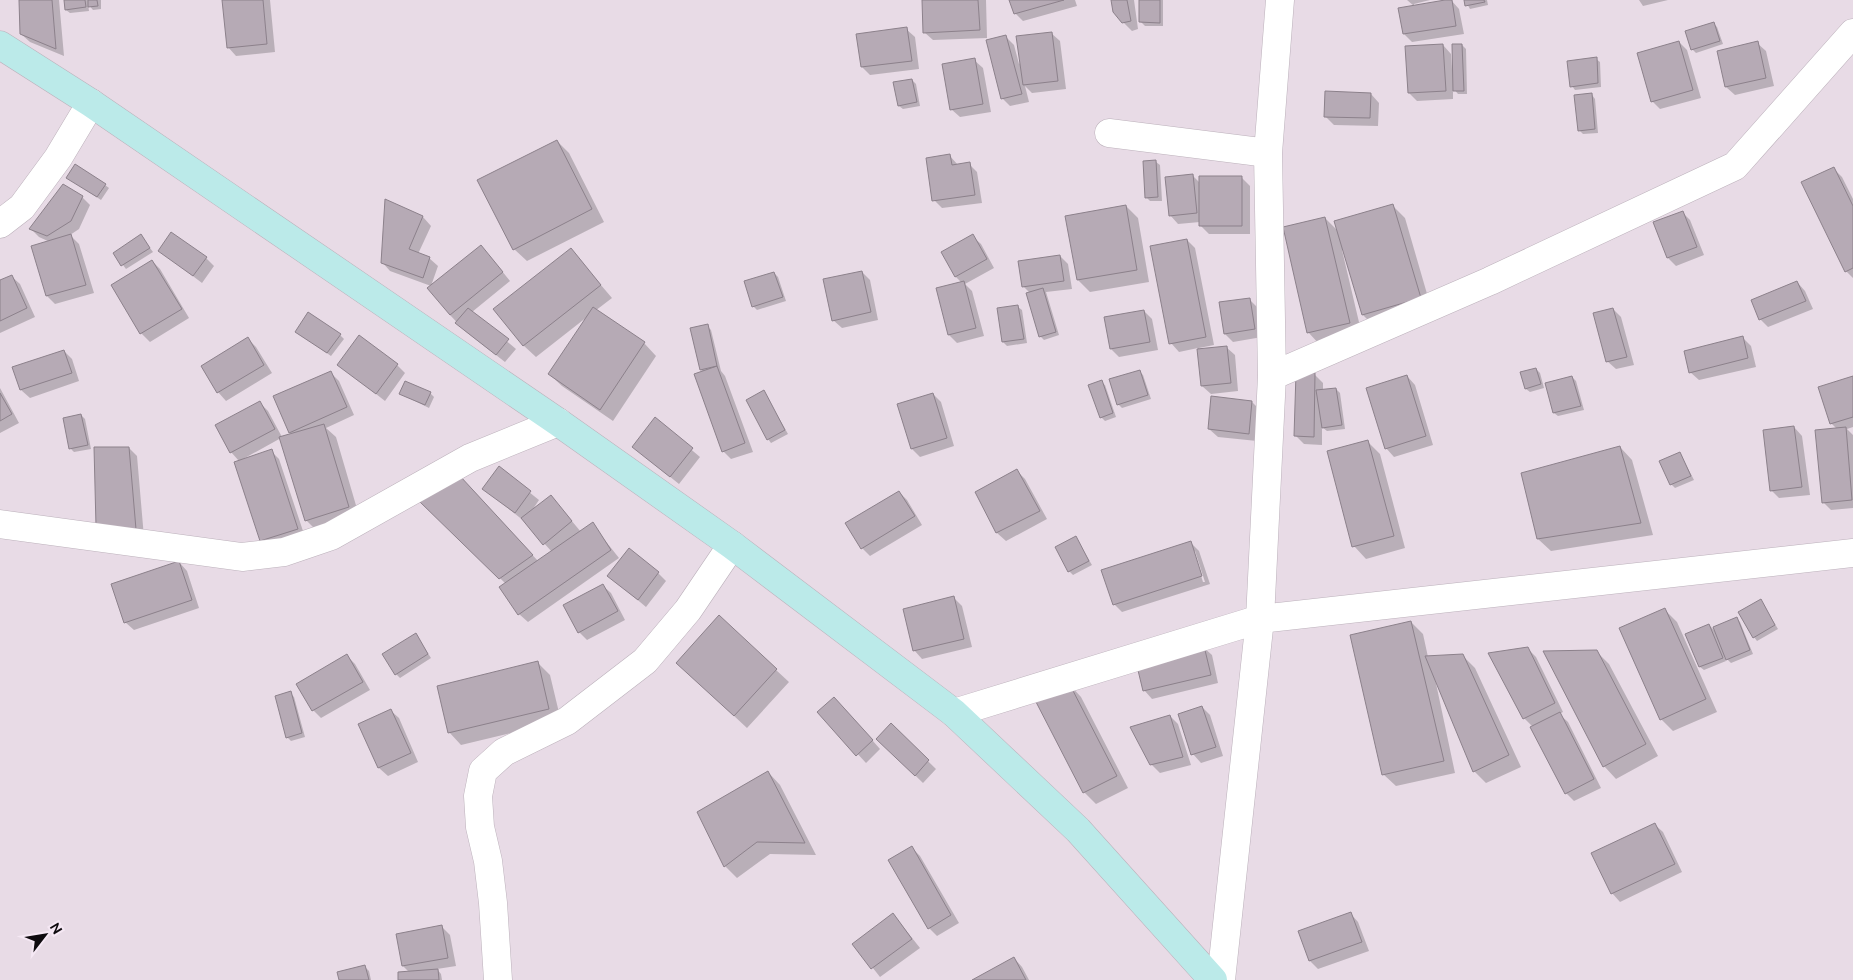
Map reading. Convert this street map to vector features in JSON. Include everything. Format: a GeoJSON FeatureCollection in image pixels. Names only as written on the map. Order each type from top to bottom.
{"type":"FeatureCollection","features":[{"type":"Feature","properties":{"kind":"street"},"geometry":{"type":"LineString","coordinates":[[1221,980],[1260,619],[1272,376],[1268,153],[1280,0]]}},
{"type":"Feature","properties":{"kind":"street"},"geometry":{"type":"LineString","coordinates":[[1272,376],[1490,280],[1735,166],[1853,33]]}},
{"type":"Feature","properties":{"kind":"street"},"geometry":{"type":"LineString","coordinates":[[0,45],[92,103],[558,422],[732,546],[954,713],[1078,830],[1213,980]]}},
{"type":"Feature","properties":{"kind":"street"},"geometry":{"type":"LineString","coordinates":[[0,224],[27,200],[58,158],[92,103]]}},
{"type":"Feature","properties":{"kind":"street"},"geometry":{"type":"LineString","coordinates":[[1109,133],[1268,153]]}},
{"type":"Feature","properties":{"kind":"street"},"geometry":{"type":"LineString","coordinates":[[0,524],[242,557],[284,552],[331,536],[470,458],[558,422]]}},
{"type":"Feature","properties":{"kind":"street"},"geometry":{"type":"LineString","coordinates":[[498,980],[491,886],[488,861],[480,827],[478,796],[483,771],[504,752],[567,721],[645,661],[688,610],[732,546]]}},
{"type":"Feature","properties":{"kind":"street"},"geometry":{"type":"LineString","coordinates":[[954,713],[1260,619],[1853,553]]}},
{"type":"Feature","properties":{"kind":"building"},"geometry":{"type":"Polygon","coordinates":[[[19,0],[52,0],[56,49],[20,34],[19,0]]]}},
{"type":"Feature","properties":{"kind":"building"},"geometry":{"type":"Polygon","coordinates":[[[64,0],[85,0],[86,7],[65,10],[64,0]]]}},
{"type":"Feature","properties":{"kind":"building"},"geometry":{"type":"Polygon","coordinates":[[[88,0],[97,0],[98,6],[88,7],[88,0]]]}},
{"type":"Feature","properties":{"kind":"building"},"geometry":{"type":"Polygon","coordinates":[[[222,0],[263,0],[267,44],[227,48],[222,0]]]}},
{"type":"Feature","properties":{"kind":"building"},"geometry":{"type":"Polygon","coordinates":[[[922,0],[978,0],[980,30],[923,33],[922,0]]]}},
{"type":"Feature","properties":{"kind":"building"},"geometry":{"type":"Polygon","coordinates":[[[1009,0],[1064,0],[1014,14],[1009,0]]]}},
{"type":"Feature","properties":{"kind":"building"},"geometry":{"type":"Polygon","coordinates":[[[1111,0],[1127,0],[1131,21],[1122,23],[1113,12],[1111,0]]]}},
{"type":"Feature","properties":{"kind":"building"},"geometry":{"type":"Polygon","coordinates":[[[1139,0],[1160,0],[1160,23],[1139,22],[1139,0]]]}},
{"type":"Feature","properties":{"kind":"building"},"geometry":{"type":"Polygon","coordinates":[[[1452,0],[1456,26],[1403,34],[1398,8],[1452,0]]]}},
{"type":"Feature","properties":{"kind":"building"},"geometry":{"type":"Polygon","coordinates":[[[1464,0],[1484,0],[1485,2],[1465,6],[1464,0]]]}},
{"type":"Feature","properties":{"kind":"building"},"geometry":{"type":"Polygon","coordinates":[[[1714,22],[1720,41],[1691,50],[1685,31],[1714,22]]]}},
{"type":"Feature","properties":{"kind":"building"},"geometry":{"type":"Polygon","coordinates":[[[907,27],[912,61],[861,67],[856,34],[907,27]]]}},
{"type":"Feature","properties":{"kind":"building"},"geometry":{"type":"Polygon","coordinates":[[[1052,32],[1058,81],[1023,85],[1016,36],[1052,32]]]}},
{"type":"Feature","properties":{"kind":"building"},"geometry":{"type":"Polygon","coordinates":[[[1006,35],[1022,94],[1001,99],[986,40],[1006,35]]]}},
{"type":"Feature","properties":{"kind":"building"},"geometry":{"type":"Polygon","coordinates":[[[1679,41],[1693,90],[1651,102],[1637,53],[1679,41]]]}},
{"type":"Feature","properties":{"kind":"building"},"geometry":{"type":"Polygon","coordinates":[[[1758,41],[1766,78],[1725,87],[1717,51],[1758,41]]]}},
{"type":"Feature","properties":{"kind":"building"},"geometry":{"type":"Polygon","coordinates":[[[1443,44],[1446,91],[1408,93],[1405,46],[1443,44]]]}},
{"type":"Feature","properties":{"kind":"building"},"geometry":{"type":"Polygon","coordinates":[[[1452,44],[1462,44],[1464,91],[1453,91],[1452,44]]]}},
{"type":"Feature","properties":{"kind":"building"},"geometry":{"type":"Polygon","coordinates":[[[1597,57],[1598,83],[1570,87],[1567,61],[1597,57]]]}},
{"type":"Feature","properties":{"kind":"building"},"geometry":{"type":"Polygon","coordinates":[[[975,58],[983,104],[950,110],[942,64],[975,58]]]}},
{"type":"Feature","properties":{"kind":"building"},"geometry":{"type":"Polygon","coordinates":[[[912,79],[917,102],[898,106],[893,82],[912,79]]]}},
{"type":"Feature","properties":{"kind":"building"},"geometry":{"type":"Polygon","coordinates":[[[1325,91],[1371,93],[1370,118],[1324,117],[1325,91]]]}},
{"type":"Feature","properties":{"kind":"building"},"geometry":{"type":"Polygon","coordinates":[[[1592,93],[1595,129],[1578,131],[1574,95],[1592,93]]]}},
{"type":"Feature","properties":{"kind":"building"},"geometry":{"type":"Polygon","coordinates":[[[557,140],[592,209],[513,250],[477,180],[557,140]]]}},
{"type":"Feature","properties":{"kind":"building"},"geometry":{"type":"Polygon","coordinates":[[[950,154],[952,165],[970,162],[975,195],[932,201],[926,158],[950,154]]]}},
{"type":"Feature","properties":{"kind":"building"},"geometry":{"type":"Polygon","coordinates":[[[1156,160],[1158,197],[1145,198],[1143,161],[1156,160]]]}},
{"type":"Feature","properties":{"kind":"building"},"geometry":{"type":"Polygon","coordinates":[[[75,164],[106,184],[97,197],[66,178],[75,164]]]}},
{"type":"Feature","properties":{"kind":"building"},"geometry":{"type":"Polygon","coordinates":[[[1834,167],[1853,206],[1853,268],[1845,272],[1801,182],[1834,167]]]}},
{"type":"Feature","properties":{"kind":"building"},"geometry":{"type":"Polygon","coordinates":[[[1193,174],[1197,213],[1169,216],[1165,177],[1193,174]]]}},
{"type":"Feature","properties":{"kind":"building"},"geometry":{"type":"Polygon","coordinates":[[[1199,176],[1242,176],[1242,226],[1199,226],[1199,176]]]}},
{"type":"Feature","properties":{"kind":"building"},"geometry":{"type":"Polygon","coordinates":[[[63,184],[83,196],[71,221],[47,236],[29,229],[63,184]]]}},
{"type":"Feature","properties":{"kind":"building"},"geometry":{"type":"Polygon","coordinates":[[[385,199],[423,216],[409,249],[430,257],[423,278],[381,263],[385,199]]]}},
{"type":"Feature","properties":{"kind":"building"},"geometry":{"type":"Polygon","coordinates":[[[1393,204],[1421,298],[1362,315],[1334,221],[1393,204]]]}},
{"type":"Feature","properties":{"kind":"building"},"geometry":{"type":"Polygon","coordinates":[[[1126,205],[1137,270],[1077,280],[1065,216],[1126,205]]]}},
{"type":"Feature","properties":{"kind":"building"},"geometry":{"type":"Polygon","coordinates":[[[1683,211],[1697,247],[1667,258],[1653,222],[1683,211]]]}},
{"type":"Feature","properties":{"kind":"building"},"geometry":{"type":"Polygon","coordinates":[[[1325,217],[1350,323],[1307,333],[1283,227],[1325,217]]]}},
{"type":"Feature","properties":{"kind":"building"},"geometry":{"type":"Polygon","coordinates":[[[171,232],[207,257],[193,276],[158,251],[171,232]]]}},
{"type":"Feature","properties":{"kind":"building"},"geometry":{"type":"Polygon","coordinates":[[[71,234],[86,285],[46,296],[31,246],[71,234]]]}},
{"type":"Feature","properties":{"kind":"building"},"geometry":{"type":"Polygon","coordinates":[[[141,234],[150,248],[121,266],[113,253],[141,234]]]}},
{"type":"Feature","properties":{"kind":"building"},"geometry":{"type":"Polygon","coordinates":[[[973,234],[987,259],[955,277],[941,252],[973,234]]]}},
{"type":"Feature","properties":{"kind":"building"},"geometry":{"type":"Polygon","coordinates":[[[1187,239],[1206,337],[1169,344],[1150,246],[1187,239]]]}},
{"type":"Feature","properties":{"kind":"building"},"geometry":{"type":"Polygon","coordinates":[[[481,245],[503,272],[450,315],[427,288],[481,245]]]}},
{"type":"Feature","properties":{"kind":"building"},"geometry":{"type":"Polygon","coordinates":[[[571,248],[601,285],[523,346],[493,309],[571,248]]]}},
{"type":"Feature","properties":{"kind":"building"},"geometry":{"type":"Polygon","coordinates":[[[1060,255],[1064,281],[1022,287],[1018,261],[1060,255]]]}},
{"type":"Feature","properties":{"kind":"building"},"geometry":{"type":"Polygon","coordinates":[[[152,260],[182,309],[140,334],[111,285],[152,260]]]}},
{"type":"Feature","properties":{"kind":"building"},"geometry":{"type":"Polygon","coordinates":[[[862,271],[871,312],[832,321],[823,279],[862,271]]]}},
{"type":"Feature","properties":{"kind":"building"},"geometry":{"type":"Polygon","coordinates":[[[774,272],[783,297],[752,307],[744,281],[774,272]]]}},
{"type":"Feature","properties":{"kind":"building"},"geometry":{"type":"Polygon","coordinates":[[[12,275],[27,308],[0,321],[0,280],[12,275]]]}},
{"type":"Feature","properties":{"kind":"building"},"geometry":{"type":"Polygon","coordinates":[[[964,281],[976,328],[948,335],[936,288],[964,281]]]}},
{"type":"Feature","properties":{"kind":"building"},"geometry":{"type":"Polygon","coordinates":[[[1797,281],[1806,301],[1759,320],[1751,300],[1797,281]]]}},
{"type":"Feature","properties":{"kind":"building"},"geometry":{"type":"Polygon","coordinates":[[[1043,288],[1056,332],[1039,337],[1026,293],[1043,288]]]}},
{"type":"Feature","properties":{"kind":"building"},"geometry":{"type":"Polygon","coordinates":[[[1250,298],[1255,329],[1224,334],[1219,302],[1250,298]]]}},
{"type":"Feature","properties":{"kind":"building"},"geometry":{"type":"Polygon","coordinates":[[[1018,305],[1024,339],[1002,342],[997,308],[1018,305]]]}},
{"type":"Feature","properties":{"kind":"building"},"geometry":{"type":"Polygon","coordinates":[[[593,307],[645,342],[600,410],[548,374],[593,307]]]}},
{"type":"Feature","properties":{"kind":"building"},"geometry":{"type":"Polygon","coordinates":[[[468,308],[509,339],[496,355],[455,323],[468,308]]]}},
{"type":"Feature","properties":{"kind":"building"},"geometry":{"type":"Polygon","coordinates":[[[1613,308],[1627,357],[1606,362],[1593,313],[1613,308]]]}},
{"type":"Feature","properties":{"kind":"building"},"geometry":{"type":"Polygon","coordinates":[[[1144,310],[1150,342],[1110,349],[1104,317],[1144,310]]]}},
{"type":"Feature","properties":{"kind":"building"},"geometry":{"type":"Polygon","coordinates":[[[308,312],[341,334],[327,353],[295,332],[308,312]]]}},
{"type":"Feature","properties":{"kind":"building"},"geometry":{"type":"Polygon","coordinates":[[[708,324],[717,366],[700,370],[690,328],[708,324]]]}},
{"type":"Feature","properties":{"kind":"building"},"geometry":{"type":"Polygon","coordinates":[[[359,335],[398,364],[376,394],[337,365],[359,335]]]}},
{"type":"Feature","properties":{"kind":"building"},"geometry":{"type":"Polygon","coordinates":[[[1743,336],[1748,358],[1689,373],[1684,351],[1743,336]]]}},
{"type":"Feature","properties":{"kind":"building"},"geometry":{"type":"Polygon","coordinates":[[[248,337],[264,365],[217,393],[201,366],[248,337]]]}},
{"type":"Feature","properties":{"kind":"building"},"geometry":{"type":"Polygon","coordinates":[[[1227,346],[1231,383],[1201,386],[1197,349],[1227,346]]]}},
{"type":"Feature","properties":{"kind":"building"},"geometry":{"type":"Polygon","coordinates":[[[64,350],[72,373],[20,390],[12,367],[64,350]]]}},
{"type":"Feature","properties":{"kind":"building"},"geometry":{"type":"Polygon","coordinates":[[[717,366],[745,443],[722,452],[694,374],[717,366]]]}},
{"type":"Feature","properties":{"kind":"building"},"geometry":{"type":"Polygon","coordinates":[[[1536,368],[1541,384],[1525,389],[1520,372],[1536,368]]]}},
{"type":"Feature","properties":{"kind":"building"},"geometry":{"type":"Polygon","coordinates":[[[1140,370],[1148,395],[1117,405],[1109,379],[1140,370]]]}},
{"type":"Feature","properties":{"kind":"building"},"geometry":{"type":"Polygon","coordinates":[[[331,371],[347,407],[289,433],[273,396],[331,371]]]}},
{"type":"Feature","properties":{"kind":"building"},"geometry":{"type":"Polygon","coordinates":[[[1296,373],[1315,373],[1314,437],[1294,436],[1296,373]]]}},
{"type":"Feature","properties":{"kind":"building"},"geometry":{"type":"Polygon","coordinates":[[[1407,375],[1426,436],[1385,449],[1366,388],[1407,375]]]}},
{"type":"Feature","properties":{"kind":"building"},"geometry":{"type":"Polygon","coordinates":[[[1572,376],[1581,406],[1553,413],[1545,383],[1572,376]]]}},
{"type":"Feature","properties":{"kind":"building"},"geometry":{"type":"Polygon","coordinates":[[[1853,376],[1853,417],[1830,424],[1818,387],[1853,376]]]}},
{"type":"Feature","properties":{"kind":"building"},"geometry":{"type":"Polygon","coordinates":[[[1102,380],[1113,413],[1100,418],[1088,385],[1102,380]]]}},
{"type":"Feature","properties":{"kind":"building"},"geometry":{"type":"Polygon","coordinates":[[[405,381],[431,392],[425,405],[399,394],[405,381]]]}},
{"type":"Feature","properties":{"kind":"building"},"geometry":{"type":"Polygon","coordinates":[[[1336,388],[1342,425],[1322,428],[1316,390],[1336,388]]]}},
{"type":"Feature","properties":{"kind":"building"},"geometry":{"type":"Polygon","coordinates":[[[764,390],[785,430],[767,440],[746,400],[764,390]]]}},
{"type":"Feature","properties":{"kind":"building"},"geometry":{"type":"Polygon","coordinates":[[[0,393],[12,414],[0,421],[0,393]]]}},
{"type":"Feature","properties":{"kind":"building"},"geometry":{"type":"Polygon","coordinates":[[[933,393],[947,438],[911,449],[897,404],[933,393]]]}},
{"type":"Feature","properties":{"kind":"building"},"geometry":{"type":"Polygon","coordinates":[[[1211,396],[1252,401],[1249,434],[1208,429],[1211,396]]]}},
{"type":"Feature","properties":{"kind":"building"},"geometry":{"type":"Polygon","coordinates":[[[260,401],[275,429],[230,453],[215,425],[260,401]]]}},
{"type":"Feature","properties":{"kind":"building"},"geometry":{"type":"Polygon","coordinates":[[[81,414],[88,445],[69,449],[63,418],[81,414]]]}},
{"type":"Feature","properties":{"kind":"building"},"geometry":{"type":"Polygon","coordinates":[[[655,417],[693,448],[670,477],[632,447],[655,417]]]}},
{"type":"Feature","properties":{"kind":"building"},"geometry":{"type":"Polygon","coordinates":[[[324,424],[349,507],[305,521],[279,437],[324,424]]]}},
{"type":"Feature","properties":{"kind":"building"},"geometry":{"type":"Polygon","coordinates":[[[1794,426],[1802,487],[1770,491],[1763,430],[1794,426]]]}},
{"type":"Feature","properties":{"kind":"building"},"geometry":{"type":"Polygon","coordinates":[[[1846,427],[1852,500],[1822,503],[1815,430],[1846,427]]]}},
{"type":"Feature","properties":{"kind":"building"},"geometry":{"type":"Polygon","coordinates":[[[1368,440],[1394,536],[1352,547],[1327,451],[1368,440]]]}},
{"type":"Feature","properties":{"kind":"building"},"geometry":{"type":"Polygon","coordinates":[[[1620,446],[1641,523],[1537,539],[1521,473],[1620,446]]]}},
{"type":"Feature","properties":{"kind":"building"},"geometry":{"type":"Polygon","coordinates":[[[94,447],[129,447],[137,541],[96,526],[94,447]]]}},
{"type":"Feature","properties":{"kind":"building"},"geometry":{"type":"Polygon","coordinates":[[[272,449],[298,529],[260,541],[234,462],[272,449]]]}},
{"type":"Feature","properties":{"kind":"building"},"geometry":{"type":"Polygon","coordinates":[[[1680,452],[1691,476],[1670,485],[1659,461],[1680,452]]]}},
{"type":"Feature","properties":{"kind":"building"},"geometry":{"type":"Polygon","coordinates":[[[499,466],[531,491],[515,513],[482,489],[499,466]]]}},
{"type":"Feature","properties":{"kind":"building"},"geometry":{"type":"Polygon","coordinates":[[[1017,469],[1040,511],[996,533],[975,492],[1017,469]]]}},
{"type":"Feature","properties":{"kind":"building"},"geometry":{"type":"Polygon","coordinates":[[[460,476],[533,555],[499,579],[419,501],[460,476]]]}},
{"type":"Feature","properties":{"kind":"building"},"geometry":{"type":"Polygon","coordinates":[[[899,491],[915,516],[861,549],[845,523],[899,491]]]}},
{"type":"Feature","properties":{"kind":"building"},"geometry":{"type":"Polygon","coordinates":[[[551,495],[572,521],[543,545],[521,518],[551,495]]]}},
{"type":"Feature","properties":{"kind":"building"},"geometry":{"type":"Polygon","coordinates":[[[593,522],[611,550],[518,615],[499,587],[593,522]]]}},
{"type":"Feature","properties":{"kind":"building"},"geometry":{"type":"Polygon","coordinates":[[[1076,536],[1089,561],[1068,572],[1055,547],[1076,536]]]}},
{"type":"Feature","properties":{"kind":"building"},"geometry":{"type":"Polygon","coordinates":[[[1191,541],[1202,576],[1113,605],[1101,570],[1191,541]]]}},
{"type":"Feature","properties":{"kind":"building"},"geometry":{"type":"Polygon","coordinates":[[[629,548],[659,572],[638,600],[607,576],[629,548]]]}},
{"type":"Feature","properties":{"kind":"building"},"geometry":{"type":"Polygon","coordinates":[[[179,561],[192,600],[124,623],[111,584],[179,561]]]}},
{"type":"Feature","properties":{"kind":"building"},"geometry":{"type":"Polygon","coordinates":[[[603,584],[618,611],[578,633],[563,605],[603,584]]]}},
{"type":"Feature","properties":{"kind":"building"},"geometry":{"type":"Polygon","coordinates":[[[954,596],[964,639],[913,651],[903,609],[954,596]]]}},
{"type":"Feature","properties":{"kind":"building"},"geometry":{"type":"Polygon","coordinates":[[[1761,599],[1775,625],[1753,638],[1738,612],[1761,599]]]}},
{"type":"Feature","properties":{"kind":"building"},"geometry":{"type":"Polygon","coordinates":[[[1665,608],[1706,699],[1660,720],[1619,628],[1665,608]]]}},
{"type":"Feature","properties":{"kind":"building"},"geometry":{"type":"Polygon","coordinates":[[[719,615],[777,669],[734,716],[676,663],[719,615]]]}},
{"type":"Feature","properties":{"kind":"building"},"geometry":{"type":"Polygon","coordinates":[[[1737,617],[1750,650],[1726,660],[1713,627],[1737,617]]]}},
{"type":"Feature","properties":{"kind":"building"},"geometry":{"type":"Polygon","coordinates":[[[1411,621],[1444,761],[1382,775],[1350,635],[1411,621]]]}},
{"type":"Feature","properties":{"kind":"building"},"geometry":{"type":"Polygon","coordinates":[[[1709,624],[1723,658],[1699,667],[1685,634],[1709,624]]]}},
{"type":"Feature","properties":{"kind":"building"},"geometry":{"type":"Polygon","coordinates":[[[416,633],[428,654],[395,675],[382,654],[416,633]]]}},
{"type":"Feature","properties":{"kind":"building"},"geometry":{"type":"Polygon","coordinates":[[[1204,646],[1211,675],[1143,691],[1136,662],[1204,646]]]}},
{"type":"Feature","properties":{"kind":"building"},"geometry":{"type":"Polygon","coordinates":[[[1528,647],[1555,703],[1523,719],[1488,653],[1528,647]]]}},
{"type":"Feature","properties":{"kind":"building"},"geometry":{"type":"Polygon","coordinates":[[[1597,650],[1646,744],[1603,767],[1543,651],[1597,650]]]}},
{"type":"Feature","properties":{"kind":"building"},"geometry":{"type":"Polygon","coordinates":[[[347,654],[363,682],[312,711],[296,684],[347,654]]]}},
{"type":"Feature","properties":{"kind":"building"},"geometry":{"type":"Polygon","coordinates":[[[1463,654],[1509,755],[1473,772],[1425,656],[1463,654]]]}},
{"type":"Feature","properties":{"kind":"building"},"geometry":{"type":"Polygon","coordinates":[[[538,661],[549,709],[448,733],[437,686],[538,661]]]}},
{"type":"Feature","properties":{"kind":"building"},"geometry":{"type":"Polygon","coordinates":[[[1069,683],[1117,776],[1083,793],[1035,700],[1069,683]]]}},
{"type":"Feature","properties":{"kind":"building"},"geometry":{"type":"Polygon","coordinates":[[[291,691],[302,733],[286,738],[275,696],[291,691]]]}},
{"type":"Feature","properties":{"kind":"building"},"geometry":{"type":"Polygon","coordinates":[[[834,697],[873,740],[856,756],[817,712],[834,697]]]}},
{"type":"Feature","properties":{"kind":"building"},"geometry":{"type":"Polygon","coordinates":[[[1202,706],[1216,747],[1191,755],[1178,714],[1202,706]]]}},
{"type":"Feature","properties":{"kind":"building"},"geometry":{"type":"Polygon","coordinates":[[[391,709],[411,753],[378,768],[358,724],[391,709]]]}},
{"type":"Feature","properties":{"kind":"building"},"geometry":{"type":"Polygon","coordinates":[[[1560,712],[1594,779],[1565,794],[1530,727],[1560,712]]]}},
{"type":"Feature","properties":{"kind":"building"},"geometry":{"type":"Polygon","coordinates":[[[1170,715],[1183,757],[1150,765],[1130,727],[1170,715]]]}},
{"type":"Feature","properties":{"kind":"building"},"geometry":{"type":"Polygon","coordinates":[[[891,723],[929,760],[915,776],[876,739],[891,723]]]}},
{"type":"Feature","properties":{"kind":"building"},"geometry":{"type":"Polygon","coordinates":[[[768,771],[805,843],[757,842],[724,867],[697,812],[768,771]]]}},
{"type":"Feature","properties":{"kind":"building"},"geometry":{"type":"Polygon","coordinates":[[[1655,823],[1675,864],[1611,894],[1591,853],[1655,823]]]}},
{"type":"Feature","properties":{"kind":"building"},"geometry":{"type":"Polygon","coordinates":[[[912,846],[951,915],[928,929],[888,860],[912,846]]]}},
{"type":"Feature","properties":{"kind":"building"},"geometry":{"type":"Polygon","coordinates":[[[1351,912],[1362,942],[1309,961],[1298,931],[1351,912]]]}},
{"type":"Feature","properties":{"kind":"building"},"geometry":{"type":"Polygon","coordinates":[[[893,913],[912,939],[871,969],[852,944],[893,913]]]}},
{"type":"Feature","properties":{"kind":"building"},"geometry":{"type":"Polygon","coordinates":[[[442,925],[448,958],[402,966],[396,934],[442,925]]]}},
{"type":"Feature","properties":{"kind":"building"},"geometry":{"type":"Polygon","coordinates":[[[1014,957],[1026,980],[972,980],[1014,957]]]}},
{"type":"Feature","properties":{"kind":"building"},"geometry":{"type":"Polygon","coordinates":[[[365,965],[369,980],[339,980],[337,972],[365,965]]]}},
{"type":"Feature","properties":{"kind":"building"},"geometry":{"type":"Polygon","coordinates":[[[438,969],[439,980],[398,980],[398,972],[438,969]]]}}]}
